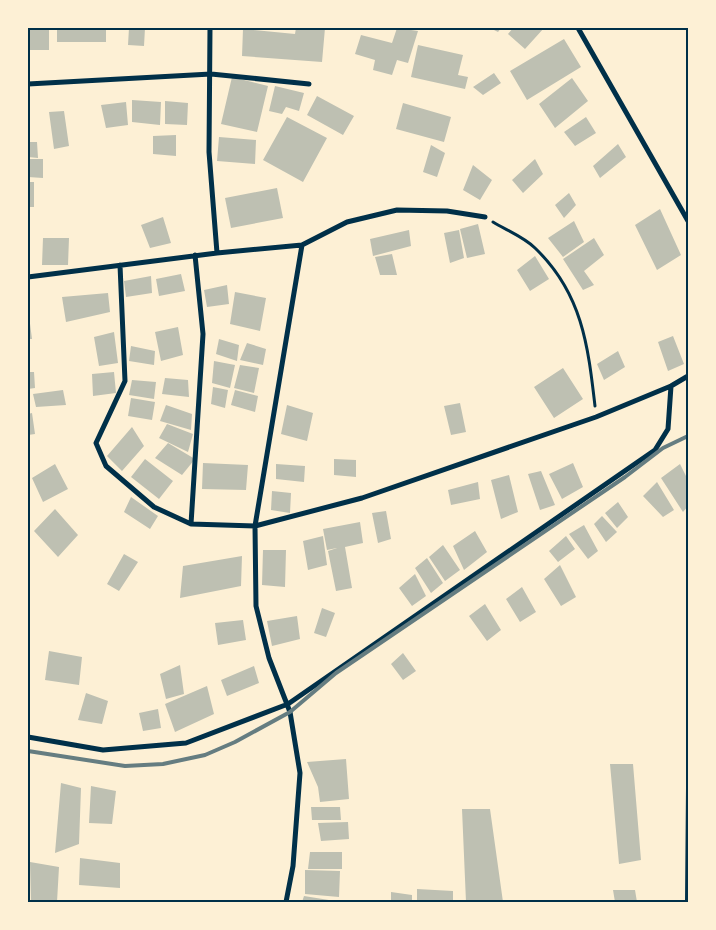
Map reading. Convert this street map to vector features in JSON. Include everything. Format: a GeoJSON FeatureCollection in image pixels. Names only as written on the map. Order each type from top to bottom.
{"type":"FeatureCollection","features":[{"type":"Feature","properties":{"kind":"street"},"geometry":{"type":"LineString","coordinates":[[210,28],[209,152],[217,253]]}},
{"type":"Feature","properties":{"kind":"street"},"geometry":{"type":"LineString","coordinates":[[578,28],[688,221]]}},
{"type":"Feature","properties":{"kind":"street"},"geometry":{"type":"LineString","coordinates":[[28,84],[211,74],[309,84]]}},
{"type":"Feature","properties":{"kind":"street"},"geometry":{"type":"LineString","coordinates":[[28,277],[195,255],[302,244],[347,222],[396,210],[447,211],[485,217]]}},
{"type":"Feature","properties":{"kind":"street"},"geometry":{"type":"LineString","coordinates":[[286,902],[294,866],[300,773],[288,704],[269,658],[256,606],[255,526],[302,244]]}},
{"type":"Feature","properties":{"kind":"street"},"geometry":{"type":"LineString","coordinates":[[191,524],[202,334],[195,255]]}},
{"type":"Feature","properties":{"kind":"street"},"geometry":{"type":"LineString","coordinates":[[120,265],[125,381],[96,443],[106,466],[154,506],[191,524],[255,526],[362,498],[596,417],[671,386],[688,376]]}},
{"type":"Feature","properties":{"kind":"street"},"geometry":{"type":"LineString","coordinates":[[28,737],[103,750],[186,743],[288,704],[655,450],[668,428],[671,386]]}},
{"type":"Feature","properties":{"kind":"lane"},"geometry":{"type":"LineString","coordinates":[[686,902],[688,788]]}},
{"type":"Feature","properties":{"kind":"path"},"geometry":{"type":"LineString","coordinates":[[485,217],[535,247],[571,293],[589,348],[596,417]]}},
{"type":"Feature","properties":{"kind":"building"},"geometry":{"type":"Polygon","coordinates":[[[28,28],[49,28],[49,50],[28,50],[28,28]]]}},
{"type":"Feature","properties":{"kind":"building"},"geometry":{"type":"Polygon","coordinates":[[[57,28],[106,28],[106,42],[57,42],[57,28]]]}},
{"type":"Feature","properties":{"kind":"building"},"geometry":{"type":"Polygon","coordinates":[[[129,28],[145,28],[144,46],[128,45],[129,28]]]}},
{"type":"Feature","properties":{"kind":"building"},"geometry":{"type":"Polygon","coordinates":[[[296,28],[325,28],[322,62],[242,56],[243,29],[295,34],[296,28]]]}},
{"type":"Feature","properties":{"kind":"building"},"geometry":{"type":"Polygon","coordinates":[[[397,28],[418,31],[408,63],[397,60],[392,75],[373,70],[375,60],[355,54],[361,35],[392,43],[397,28]]]}},
{"type":"Feature","properties":{"kind":"building"},"geometry":{"type":"Polygon","coordinates":[[[490,28],[501,28],[498,32],[490,28]]]}},
{"type":"Feature","properties":{"kind":"building"},"geometry":{"type":"Polygon","coordinates":[[[513,28],[544,28],[525,49],[508,34],[513,28]]]}},
{"type":"Feature","properties":{"kind":"building"},"geometry":{"type":"Polygon","coordinates":[[[564,39],[581,67],[527,100],[510,71],[564,39]]]}},
{"type":"Feature","properties":{"kind":"building"},"geometry":{"type":"Polygon","coordinates":[[[418,45],[463,55],[458,75],[468,77],[465,89],[411,77],[418,45]]]}},
{"type":"Feature","properties":{"kind":"building"},"geometry":{"type":"Polygon","coordinates":[[[494,73],[501,83],[483,95],[473,87],[494,73]]]}},
{"type":"Feature","properties":{"kind":"building"},"geometry":{"type":"Polygon","coordinates":[[[232,77],[268,86],[257,132],[221,124],[232,77]]]}},
{"type":"Feature","properties":{"kind":"building"},"geometry":{"type":"Polygon","coordinates":[[[572,78],[588,101],[555,128],[539,104],[572,78]]]}},
{"type":"Feature","properties":{"kind":"building"},"geometry":{"type":"Polygon","coordinates":[[[275,86],[304,93],[299,111],[286,107],[282,114],[269,111],[275,86]]]}},
{"type":"Feature","properties":{"kind":"building"},"geometry":{"type":"Polygon","coordinates":[[[317,96],[354,116],[343,135],[307,115],[317,96]]]}},
{"type":"Feature","properties":{"kind":"building"},"geometry":{"type":"Polygon","coordinates":[[[132,100],[161,102],[160,125],[132,122],[132,100]]]}},
{"type":"Feature","properties":{"kind":"building"},"geometry":{"type":"Polygon","coordinates":[[[165,101],[188,103],[187,125],[165,124],[165,101]]]}},
{"type":"Feature","properties":{"kind":"building"},"geometry":{"type":"Polygon","coordinates":[[[126,102],[128,125],[106,128],[101,105],[126,102]]]}},
{"type":"Feature","properties":{"kind":"building"},"geometry":{"type":"Polygon","coordinates":[[[403,103],[451,117],[444,142],[396,129],[403,103]]]}},
{"type":"Feature","properties":{"kind":"building"},"geometry":{"type":"Polygon","coordinates":[[[64,111],[69,146],[54,149],[49,112],[64,111]]]}},
{"type":"Feature","properties":{"kind":"building"},"geometry":{"type":"Polygon","coordinates":[[[287,117],[327,138],[303,182],[263,160],[287,117]]]}},
{"type":"Feature","properties":{"kind":"building"},"geometry":{"type":"Polygon","coordinates":[[[586,117],[596,133],[575,146],[564,132],[586,117]]]}},
{"type":"Feature","properties":{"kind":"building"},"geometry":{"type":"Polygon","coordinates":[[[176,135],[176,156],[153,154],[153,136],[176,135]]]}},
{"type":"Feature","properties":{"kind":"building"},"geometry":{"type":"Polygon","coordinates":[[[219,137],[256,140],[255,164],[217,161],[219,137]]]}},
{"type":"Feature","properties":{"kind":"building"},"geometry":{"type":"Polygon","coordinates":[[[28,142],[37,142],[38,158],[28,157],[28,142]]]}},
{"type":"Feature","properties":{"kind":"building"},"geometry":{"type":"Polygon","coordinates":[[[618,144],[626,157],[600,178],[593,166],[618,144]]]}},
{"type":"Feature","properties":{"kind":"building"},"geometry":{"type":"Polygon","coordinates":[[[431,145],[445,153],[437,177],[423,172],[431,145]]]}},
{"type":"Feature","properties":{"kind":"building"},"geometry":{"type":"Polygon","coordinates":[[[28,159],[43,159],[43,178],[28,177],[28,159]]]}},
{"type":"Feature","properties":{"kind":"building"},"geometry":{"type":"Polygon","coordinates":[[[535,159],[543,174],[523,193],[512,180],[535,159]]]}},
{"type":"Feature","properties":{"kind":"building"},"geometry":{"type":"Polygon","coordinates":[[[473,165],[492,180],[480,200],[463,190],[473,165]]]}},
{"type":"Feature","properties":{"kind":"building"},"geometry":{"type":"Polygon","coordinates":[[[28,182],[34,182],[34,207],[28,207],[28,182]]]}},
{"type":"Feature","properties":{"kind":"building"},"geometry":{"type":"Polygon","coordinates":[[[277,188],[283,218],[231,228],[225,198],[277,188]]]}},
{"type":"Feature","properties":{"kind":"building"},"geometry":{"type":"Polygon","coordinates":[[[569,193],[576,205],[564,218],[555,205],[569,193]]]}},
{"type":"Feature","properties":{"kind":"building"},"geometry":{"type":"Polygon","coordinates":[[[660,209],[681,255],[657,270],[635,225],[660,209]]]}},
{"type":"Feature","properties":{"kind":"building"},"geometry":{"type":"Polygon","coordinates":[[[163,217],[171,243],[150,248],[141,225],[163,217]]]}},
{"type":"Feature","properties":{"kind":"building"},"geometry":{"type":"Polygon","coordinates":[[[574,221],[584,242],[563,257],[548,238],[574,221]]]}},
{"type":"Feature","properties":{"kind":"building"},"geometry":{"type":"Polygon","coordinates":[[[478,224],[485,254],[467,258],[460,229],[478,224]]]}},
{"type":"Feature","properties":{"kind":"building"},"geometry":{"type":"Polygon","coordinates":[[[409,230],[411,246],[373,256],[370,239],[409,230]]]}},
{"type":"Feature","properties":{"kind":"building"},"geometry":{"type":"Polygon","coordinates":[[[459,230],[464,258],[450,263],[444,233],[459,230]]]}},
{"type":"Feature","properties":{"kind":"building"},"geometry":{"type":"Polygon","coordinates":[[[43,238],[69,238],[68,265],[42,265],[43,238]]]}},
{"type":"Feature","properties":{"kind":"building"},"geometry":{"type":"Polygon","coordinates":[[[594,238],[604,255],[584,271],[594,285],[583,290],[563,259],[594,238]]]}},
{"type":"Feature","properties":{"kind":"building"},"geometry":{"type":"Polygon","coordinates":[[[392,254],[397,275],[380,275],[375,257],[392,254]]]}},
{"type":"Feature","properties":{"kind":"building"},"geometry":{"type":"Polygon","coordinates":[[[535,256],[549,279],[530,291],[517,270],[535,256]]]}},
{"type":"Feature","properties":{"kind":"building"},"geometry":{"type":"Polygon","coordinates":[[[181,274],[185,291],[159,296],[156,279],[181,274]]]}},
{"type":"Feature","properties":{"kind":"building"},"geometry":{"type":"Polygon","coordinates":[[[151,276],[152,293],[126,297],[124,281],[151,276]]]}},
{"type":"Feature","properties":{"kind":"building"},"geometry":{"type":"Polygon","coordinates":[[[227,285],[229,304],[207,307],[204,290],[227,285]]]}},
{"type":"Feature","properties":{"kind":"building"},"geometry":{"type":"Polygon","coordinates":[[[235,292],[266,298],[260,331],[230,324],[235,292]]]}},
{"type":"Feature","properties":{"kind":"building"},"geometry":{"type":"Polygon","coordinates":[[[108,293],[110,312],[66,322],[62,297],[108,293]]]}},
{"type":"Feature","properties":{"kind":"building"},"geometry":{"type":"Polygon","coordinates":[[[29,316],[32,339],[28,339],[29,316]]]}},
{"type":"Feature","properties":{"kind":"building"},"geometry":{"type":"Polygon","coordinates":[[[178,327],[183,355],[161,361],[155,332],[178,327]]]}},
{"type":"Feature","properties":{"kind":"building"},"geometry":{"type":"Polygon","coordinates":[[[114,332],[118,363],[99,366],[94,337],[114,332]]]}},
{"type":"Feature","properties":{"kind":"building"},"geometry":{"type":"Polygon","coordinates":[[[673,336],[684,364],[668,371],[658,342],[673,336]]]}},
{"type":"Feature","properties":{"kind":"building"},"geometry":{"type":"Polygon","coordinates":[[[219,339],[239,345],[237,361],[216,354],[219,339]]]}},
{"type":"Feature","properties":{"kind":"building"},"geometry":{"type":"Polygon","coordinates":[[[247,343],[266,349],[263,365],[240,360],[247,343]]]}},
{"type":"Feature","properties":{"kind":"building"},"geometry":{"type":"Polygon","coordinates":[[[131,346],[155,351],[154,365],[129,361],[131,346]]]}},
{"type":"Feature","properties":{"kind":"building"},"geometry":{"type":"Polygon","coordinates":[[[618,351],[625,367],[604,380],[597,364],[618,351]]]}},
{"type":"Feature","properties":{"kind":"building"},"geometry":{"type":"Polygon","coordinates":[[[214,361],[235,365],[230,388],[212,383],[214,361]]]}},
{"type":"Feature","properties":{"kind":"building"},"geometry":{"type":"Polygon","coordinates":[[[240,365],[259,368],[254,393],[234,388],[240,365]]]}},
{"type":"Feature","properties":{"kind":"building"},"geometry":{"type":"Polygon","coordinates":[[[563,368],[583,399],[554,418],[534,387],[563,368]]]}},
{"type":"Feature","properties":{"kind":"building"},"geometry":{"type":"Polygon","coordinates":[[[28,372],[34,372],[35,388],[28,389],[28,372]]]}},
{"type":"Feature","properties":{"kind":"building"},"geometry":{"type":"Polygon","coordinates":[[[114,372],[116,393],[93,396],[92,374],[114,372]]]}},
{"type":"Feature","properties":{"kind":"building"},"geometry":{"type":"Polygon","coordinates":[[[165,378],[188,380],[189,397],[162,394],[165,378]]]}},
{"type":"Feature","properties":{"kind":"building"},"geometry":{"type":"Polygon","coordinates":[[[132,380],[156,382],[154,399],[129,395],[132,380]]]}},
{"type":"Feature","properties":{"kind":"building"},"geometry":{"type":"Polygon","coordinates":[[[213,387],[228,390],[225,408],[211,404],[213,387]]]}},
{"type":"Feature","properties":{"kind":"building"},"geometry":{"type":"Polygon","coordinates":[[[63,390],[66,405],[36,407],[33,394],[63,390]]]}},
{"type":"Feature","properties":{"kind":"building"},"geometry":{"type":"Polygon","coordinates":[[[235,390],[258,396],[255,412],[231,405],[235,390]]]}},
{"type":"Feature","properties":{"kind":"building"},"geometry":{"type":"Polygon","coordinates":[[[131,398],[155,402],[152,420],[128,416],[131,398]]]}},
{"type":"Feature","properties":{"kind":"building"},"geometry":{"type":"Polygon","coordinates":[[[460,403],[466,432],[451,435],[444,406],[460,403]]]}},
{"type":"Feature","properties":{"kind":"building"},"geometry":{"type":"Polygon","coordinates":[[[166,405],[192,414],[191,430],[160,421],[166,405]]]}},
{"type":"Feature","properties":{"kind":"building"},"geometry":{"type":"Polygon","coordinates":[[[287,405],[313,413],[307,441],[281,434],[287,405]]]}},
{"type":"Feature","properties":{"kind":"building"},"geometry":{"type":"Polygon","coordinates":[[[32,413],[35,434],[28,435],[28,414],[32,413]]]}},
{"type":"Feature","properties":{"kind":"building"},"geometry":{"type":"Polygon","coordinates":[[[167,424],[193,434],[188,452],[159,438],[167,424]]]}},
{"type":"Feature","properties":{"kind":"building"},"geometry":{"type":"Polygon","coordinates":[[[132,427],[144,446],[122,471],[107,456],[132,427]]]}},
{"type":"Feature","properties":{"kind":"building"},"geometry":{"type":"Polygon","coordinates":[[[168,443],[195,459],[182,475],[155,458],[168,443]]]}},
{"type":"Feature","properties":{"kind":"building"},"geometry":{"type":"Polygon","coordinates":[[[145,459],[173,481],[159,499],[131,477],[145,459]]]}},
{"type":"Feature","properties":{"kind":"building"},"geometry":{"type":"Polygon","coordinates":[[[334,459],[356,460],[356,477],[334,475],[334,459]]]}},
{"type":"Feature","properties":{"kind":"building"},"geometry":{"type":"Polygon","coordinates":[[[203,463],[248,465],[246,490],[202,489],[203,463]]]}},
{"type":"Feature","properties":{"kind":"building"},"geometry":{"type":"Polygon","coordinates":[[[573,463],[583,487],[562,499],[549,474],[573,463]]]}},
{"type":"Feature","properties":{"kind":"building"},"geometry":{"type":"Polygon","coordinates":[[[55,464],[68,489],[43,502],[32,478],[55,464]]]}},
{"type":"Feature","properties":{"kind":"building"},"geometry":{"type":"Polygon","coordinates":[[[276,464],[305,466],[304,482],[276,479],[276,464]]]}},
{"type":"Feature","properties":{"kind":"building"},"geometry":{"type":"Polygon","coordinates":[[[680,464],[688,480],[688,506],[683,512],[661,478],[680,464]]]}},
{"type":"Feature","properties":{"kind":"building"},"geometry":{"type":"Polygon","coordinates":[[[541,471],[555,505],[540,510],[528,474],[541,471]]]}},
{"type":"Feature","properties":{"kind":"building"},"geometry":{"type":"Polygon","coordinates":[[[509,475],[518,512],[501,519],[491,480],[509,475]]]}},
{"type":"Feature","properties":{"kind":"building"},"geometry":{"type":"Polygon","coordinates":[[[478,482],[480,499],[451,505],[448,490],[478,482]]]}},
{"type":"Feature","properties":{"kind":"building"},"geometry":{"type":"Polygon","coordinates":[[[657,482],[674,510],[663,517],[643,496],[657,482]]]}},
{"type":"Feature","properties":{"kind":"building"},"geometry":{"type":"Polygon","coordinates":[[[272,491],[291,493],[290,513],[271,510],[272,491]]]}},
{"type":"Feature","properties":{"kind":"building"},"geometry":{"type":"Polygon","coordinates":[[[131,497],[158,516],[150,529],[124,512],[131,497]]]}},
{"type":"Feature","properties":{"kind":"building"},"geometry":{"type":"Polygon","coordinates":[[[618,502],[628,517],[617,528],[605,513],[618,502]]]}},
{"type":"Feature","properties":{"kind":"building"},"geometry":{"type":"Polygon","coordinates":[[[55,509],[78,535],[58,557],[34,531],[55,509]]]}},
{"type":"Feature","properties":{"kind":"building"},"geometry":{"type":"Polygon","coordinates":[[[386,511],[391,539],[378,543],[372,513],[386,511]]]}},
{"type":"Feature","properties":{"kind":"building"},"geometry":{"type":"Polygon","coordinates":[[[602,516],[617,532],[606,542],[594,524],[602,516]]]}},
{"type":"Feature","properties":{"kind":"building"},"geometry":{"type":"Polygon","coordinates":[[[360,522],[363,543],[345,547],[352,588],[336,591],[328,551],[337,548],[327,550],[323,529],[360,522]]]}},
{"type":"Feature","properties":{"kind":"building"},"geometry":{"type":"Polygon","coordinates":[[[584,525],[598,551],[588,559],[569,534],[584,525]]]}},
{"type":"Feature","properties":{"kind":"building"},"geometry":{"type":"Polygon","coordinates":[[[475,531],[487,552],[464,570],[453,546],[475,531]]]}},
{"type":"Feature","properties":{"kind":"building"},"geometry":{"type":"Polygon","coordinates":[[[323,536],[327,565],[308,570],[303,541],[323,536]]]}},
{"type":"Feature","properties":{"kind":"building"},"geometry":{"type":"Polygon","coordinates":[[[566,536],[575,549],[558,562],[549,551],[566,536]]]}},
{"type":"Feature","properties":{"kind":"building"},"geometry":{"type":"Polygon","coordinates":[[[443,545],[460,570],[445,581],[429,557],[443,545]]]}},
{"type":"Feature","properties":{"kind":"building"},"geometry":{"type":"Polygon","coordinates":[[[263,550],[286,550],[285,587],[262,585],[263,550]]]}},
{"type":"Feature","properties":{"kind":"building"},"geometry":{"type":"Polygon","coordinates":[[[124,554],[138,562],[119,591],[107,584],[124,554]]]}},
{"type":"Feature","properties":{"kind":"building"},"geometry":{"type":"Polygon","coordinates":[[[242,556],[241,586],[180,598],[183,566],[242,556]]]}},
{"type":"Feature","properties":{"kind":"building"},"geometry":{"type":"Polygon","coordinates":[[[427,558],[443,583],[431,593],[415,568],[427,558]]]}},
{"type":"Feature","properties":{"kind":"building"},"geometry":{"type":"Polygon","coordinates":[[[560,565],[576,597],[561,606],[544,579],[560,565]]]}},
{"type":"Feature","properties":{"kind":"building"},"geometry":{"type":"Polygon","coordinates":[[[415,574],[426,596],[412,606],[399,588],[415,574]]]}},
{"type":"Feature","properties":{"kind":"building"},"geometry":{"type":"Polygon","coordinates":[[[522,587],[536,612],[520,622],[506,599],[522,587]]]}},
{"type":"Feature","properties":{"kind":"building"},"geometry":{"type":"Polygon","coordinates":[[[485,604],[501,630],[487,641],[469,616],[485,604]]]}},
{"type":"Feature","properties":{"kind":"building"},"geometry":{"type":"Polygon","coordinates":[[[322,608],[335,613],[326,637],[314,633],[322,608]]]}},
{"type":"Feature","properties":{"kind":"building"},"geometry":{"type":"Polygon","coordinates":[[[297,616],[300,639],[272,646],[267,621],[297,616]]]}},
{"type":"Feature","properties":{"kind":"building"},"geometry":{"type":"Polygon","coordinates":[[[243,620],[246,640],[218,645],[215,623],[243,620]]]}},
{"type":"Feature","properties":{"kind":"building"},"geometry":{"type":"Polygon","coordinates":[[[49,651],[82,657],[79,685],[45,680],[49,651]]]}},
{"type":"Feature","properties":{"kind":"building"},"geometry":{"type":"Polygon","coordinates":[[[403,653],[416,671],[403,680],[391,664],[403,653]]]}},
{"type":"Feature","properties":{"kind":"building"},"geometry":{"type":"Polygon","coordinates":[[[180,665],[184,694],[166,699],[160,674],[180,665]]]}},
{"type":"Feature","properties":{"kind":"building"},"geometry":{"type":"Polygon","coordinates":[[[254,666],[259,683],[227,696],[221,680],[254,666]]]}},
{"type":"Feature","properties":{"kind":"building"},"geometry":{"type":"Polygon","coordinates":[[[207,686],[214,714],[175,732],[165,704],[207,686]]]}},
{"type":"Feature","properties":{"kind":"building"},"geometry":{"type":"Polygon","coordinates":[[[86,693],[108,701],[102,724],[78,720],[86,693]]]}},
{"type":"Feature","properties":{"kind":"building"},"geometry":{"type":"Polygon","coordinates":[[[158,709],[161,728],[143,731],[139,713],[158,709]]]}},
{"type":"Feature","properties":{"kind":"building"},"geometry":{"type":"Polygon","coordinates":[[[346,759],[349,799],[320,802],[318,787],[307,762],[346,759]]]}},
{"type":"Feature","properties":{"kind":"building"},"geometry":{"type":"Polygon","coordinates":[[[610,764],[633,764],[641,860],[619,864],[610,764]]]}},
{"type":"Feature","properties":{"kind":"building"},"geometry":{"type":"Polygon","coordinates":[[[61,783],[81,788],[79,844],[55,853],[61,783]]]}},
{"type":"Feature","properties":{"kind":"building"},"geometry":{"type":"Polygon","coordinates":[[[91,786],[116,791],[112,824],[89,823],[91,786]]]}},
{"type":"Feature","properties":{"kind":"building"},"geometry":{"type":"Polygon","coordinates":[[[311,807],[340,807],[341,820],[312,820],[311,807]]]}},
{"type":"Feature","properties":{"kind":"building"},"geometry":{"type":"Polygon","coordinates":[[[462,809],[490,809],[503,902],[466,902],[462,809]]]}},
{"type":"Feature","properties":{"kind":"building"},"geometry":{"type":"Polygon","coordinates":[[[348,822],[349,839],[321,841],[318,823],[348,822]]]}},
{"type":"Feature","properties":{"kind":"building"},"geometry":{"type":"Polygon","coordinates":[[[310,852],[342,852],[342,869],[308,869],[310,852]]]}},
{"type":"Feature","properties":{"kind":"building"},"geometry":{"type":"Polygon","coordinates":[[[80,858],[120,863],[120,888],[79,885],[80,858]]]}},
{"type":"Feature","properties":{"kind":"building"},"geometry":{"type":"Polygon","coordinates":[[[30,862],[59,867],[57,902],[31,902],[30,862]]]}},
{"type":"Feature","properties":{"kind":"building"},"geometry":{"type":"Polygon","coordinates":[[[305,870],[340,871],[339,897],[305,894],[305,870]]]}},
{"type":"Feature","properties":{"kind":"building"},"geometry":{"type":"Polygon","coordinates":[[[417,889],[453,891],[453,902],[417,902],[417,889]]]}},
{"type":"Feature","properties":{"kind":"building"},"geometry":{"type":"Polygon","coordinates":[[[613,890],[635,890],[637,902],[615,902],[613,890]]]}},
{"type":"Feature","properties":{"kind":"building"},"geometry":{"type":"Polygon","coordinates":[[[391,892],[412,895],[412,902],[391,902],[391,892]]]}},
{"type":"Feature","properties":{"kind":"building"},"geometry":{"type":"Polygon","coordinates":[[[304,896],[335,901],[302,902],[304,896]]]}},
{"type":"Feature","properties":{"kind":"railway"},"geometry":{"type":"LineString","coordinates":[[28,751],[125,766],[163,764],[205,755],[235,742],[290,712],[336,673],[625,477],[663,448],[688,436]]}}]}
